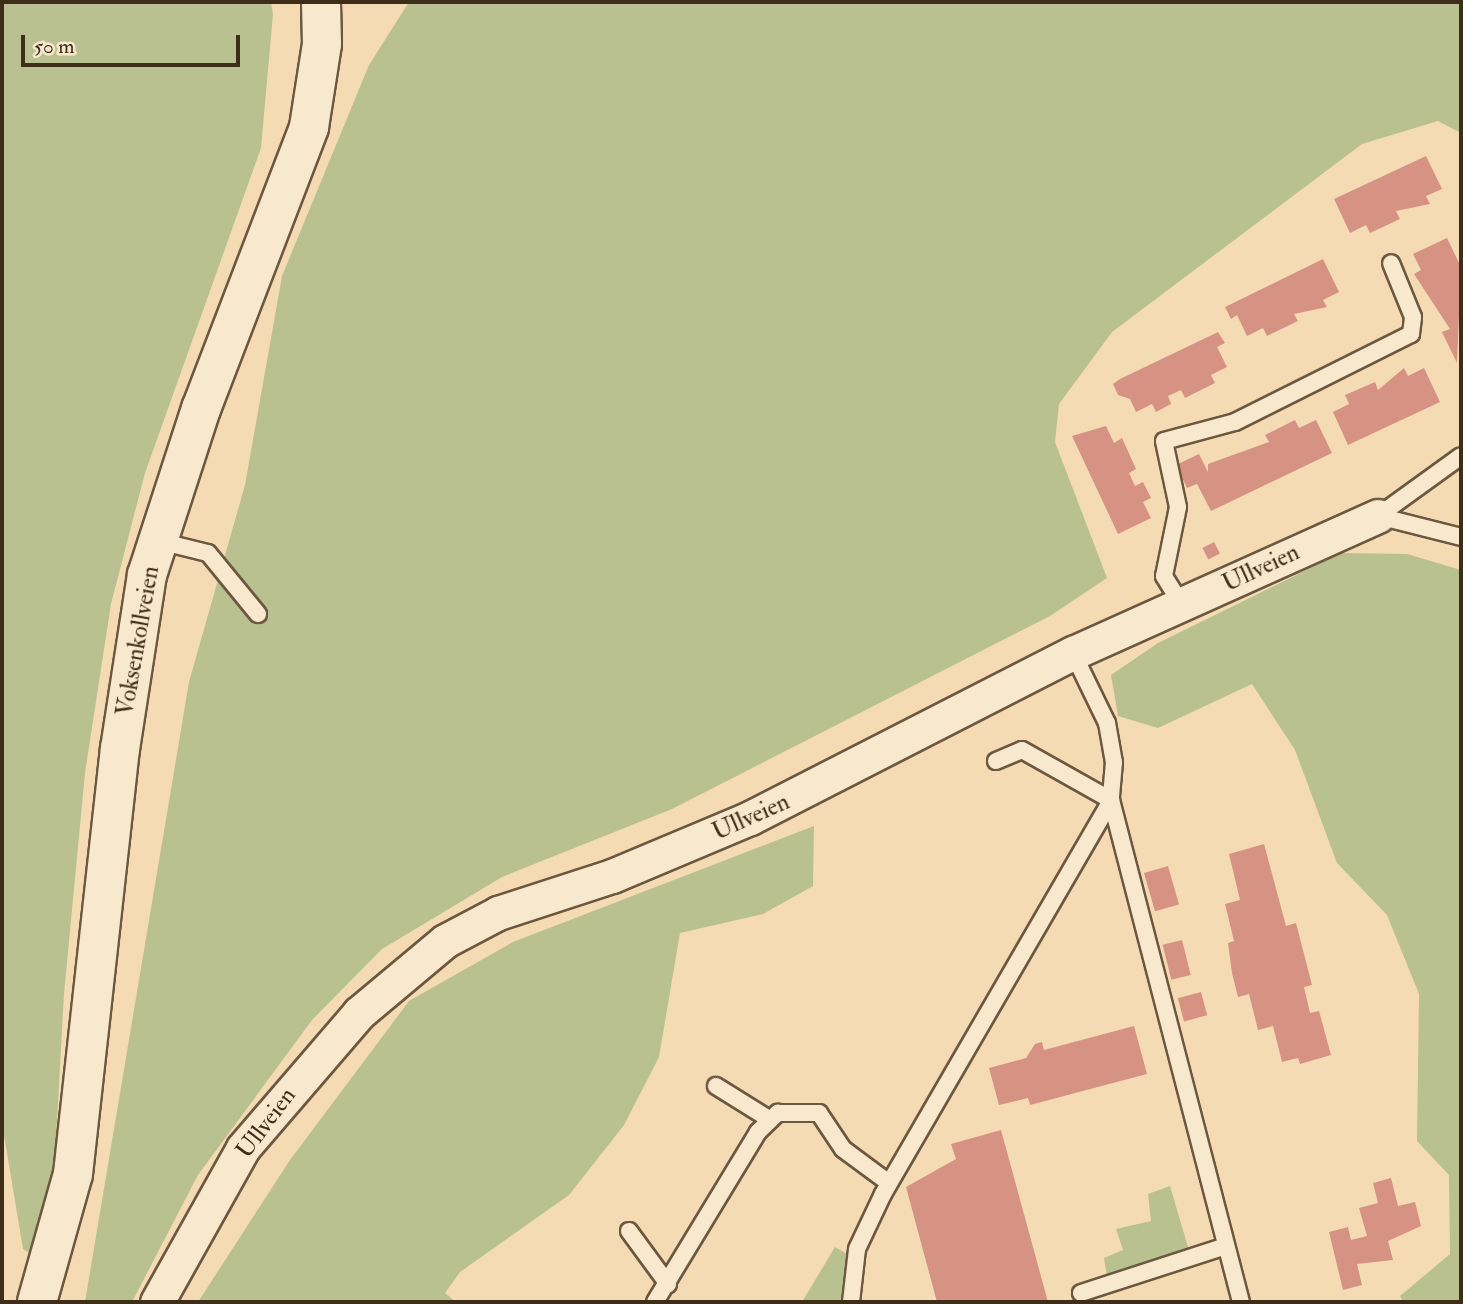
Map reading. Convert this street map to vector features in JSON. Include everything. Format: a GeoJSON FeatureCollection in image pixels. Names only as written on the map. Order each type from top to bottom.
{"type":"FeatureCollection","features":[{"type":"Feature","properties":{"kind":"main road","name":"Voksenkollveien"},"geometry":{"type":"LineString","coordinates":[[37,1302],[74,1174],[128,684],[156,540],[309,127],[322,44],[321,2]]}},
{"type":"Feature","properties":{"kind":"street","name":"Ullveien"},"geometry":{"type":"LineString","coordinates":[[157,1302],[243,1149],[315,1058],[430,951],[498,914],[750,818],[1073,653],[1378,516]]}},
{"type":"Feature","properties":{"kind":"lane"},"geometry":{"type":"LineString","coordinates":[[1181,605],[1164,576],[1178,507],[1164,441],[1235,422],[1411,334],[1413,317],[1391,263]]}},
{"type":"Feature","properties":{"kind":"lane","name":"Ullveien"},"geometry":{"type":"LineString","coordinates":[[1378,516],[1461,456]]}},
{"type":"Feature","properties":{"kind":"lane"},"geometry":{"type":"LineString","coordinates":[[1378,516],[1461,537]]}},
{"type":"Feature","properties":{"kind":"lane"},"geometry":{"type":"LineString","coordinates":[[156,540],[208,553],[258,614]]}},
{"type":"Feature","properties":{"kind":"lane"},"geometry":{"type":"LineString","coordinates":[[1073,653],[1107,723],[1114,762],[1111,800],[1241,1302]]}},
{"type":"Feature","properties":{"kind":"lane"},"geometry":{"type":"LineString","coordinates":[[996,761],[1022,750],[1111,800]]}},
{"type":"Feature","properties":{"kind":"lane"},"geometry":{"type":"LineString","coordinates":[[851,1302],[857,1249],[890,1183],[1111,800]]}},
{"type":"Feature","properties":{"kind":"lane"},"geometry":{"type":"LineString","coordinates":[[716,1086],[769,1119]]}},
{"type":"Feature","properties":{"kind":"lane"},"geometry":{"type":"LineString","coordinates":[[654,1302],[668,1284],[769,1119],[790,1109],[819,1113],[849,1155],[890,1183]]}},
{"type":"Feature","properties":{"kind":"lane"},"geometry":{"type":"LineString","coordinates":[[629,1231],[668,1284]]}},
{"type":"Feature","properties":{"kind":"lane"},"geometry":{"type":"LineString","coordinates":[[1081,1293],[1226,1246]]}},
{"type":"Feature","properties":{"kind":"green space"},"geometry":{"type":"Polygon","coordinates":[[[2,2],[271,2],[273,14],[261,148],[145,473],[111,604],[85,773],[64,994],[49,1265],[23,1249],[2,1123],[2,2]]]}},
{"type":"Feature","properties":{"kind":"green space"},"geometry":{"type":"Polygon","coordinates":[[[409,2],[1461,2],[1461,133],[1438,121],[1362,144],[1112,332],[1059,404],[1055,442],[1107,578],[1050,616],[672,809],[502,877],[382,949],[312,1020],[198,1175],[132,1302],[85,1302],[189,682],[245,485],[282,276],[369,65],[409,2]]]}},
{"type":"Feature","properties":{"kind":"green space"},"geometry":{"type":"Polygon","coordinates":[[[1341,553],[1407,554],[1461,570],[1461,1302],[1403,1302],[1400,1296],[1450,1254],[1449,1175],[1417,1141],[1419,994],[1387,915],[1337,863],[1295,750],[1252,684],[1158,728],[1118,716],[1111,675],[1158,643],[1341,553]]]}},
{"type":"Feature","properties":{"kind":"green space"},"geometry":{"type":"Polygon","coordinates":[[[814,826],[813,886],[763,914],[680,933],[659,1057],[624,1125],[569,1195],[460,1272],[445,1293],[456,1302],[198,1302],[290,1160],[409,1001],[513,942],[814,826]]]}},
{"type":"Feature","properties":{"kind":"green space"},"geometry":{"type":"Polygon","coordinates":[[[1170,1186],[1190,1254],[1107,1277],[1104,1258],[1123,1250],[1116,1229],[1151,1221],[1148,1194],[1170,1186]]]}},
{"type":"Feature","properties":{"kind":"green space"},"geometry":{"type":"Polygon","coordinates":[[[835,1247],[847,1254],[855,1302],[802,1302],[835,1247]]]}},
{"type":"Feature","properties":{"kind":"building"},"geometry":{"type":"Polygon","coordinates":[[[1426,156],[1442,189],[1426,196],[1430,204],[1396,211],[1400,219],[1370,233],[1366,225],[1350,233],[1334,199],[1426,156]]]}},
{"type":"Feature","properties":{"kind":"building"},"geometry":{"type":"Polygon","coordinates":[[[1447,238],[1461,267],[1457,363],[1442,332],[1450,329],[1414,274],[1421,270],[1413,254],[1447,238]]]}},
{"type":"Feature","properties":{"kind":"building"},"geometry":{"type":"Polygon","coordinates":[[[1323,259],[1339,292],[1323,300],[1327,307],[1294,314],[1298,321],[1267,336],[1263,328],[1247,336],[1237,315],[1231,319],[1225,307],[1323,259]]]}},
{"type":"Feature","properties":{"kind":"building"},"geometry":{"type":"Polygon","coordinates":[[[1218,332],[1225,343],[1217,347],[1227,367],[1211,375],[1215,383],[1185,398],[1181,390],[1168,396],[1171,404],[1156,412],[1152,404],[1136,412],[1130,399],[1118,395],[1113,384],[1120,379],[1218,332]]]}},
{"type":"Feature","properties":{"kind":"building"},"geometry":{"type":"Polygon","coordinates":[[[1404,368],[1408,376],[1424,368],[1440,402],[1348,445],[1333,412],[1349,404],[1345,395],[1375,382],[1378,390],[1404,368]]]}},
{"type":"Feature","properties":{"kind":"building"},"geometry":{"type":"Polygon","coordinates":[[[1295,420],[1299,428],[1316,420],[1332,453],[1211,511],[1197,484],[1187,488],[1176,465],[1199,454],[1208,472],[1208,464],[1269,442],[1265,435],[1295,420]]]}},
{"type":"Feature","properties":{"kind":"building"},"geometry":{"type":"Polygon","coordinates":[[[1106,426],[1114,443],[1122,438],[1136,469],[1129,473],[1135,486],[1143,482],[1151,498],[1143,502],[1151,518],[1118,534],[1072,436],[1106,426]]]}},
{"type":"Feature","properties":{"kind":"building"},"geometry":{"type":"Polygon","coordinates":[[[1214,542],[1220,554],[1208,559],[1202,548],[1214,542]]]}},
{"type":"Feature","properties":{"kind":"building"},"geometry":{"type":"Polygon","coordinates":[[[1264,844],[1286,926],[1296,923],[1312,985],[1304,987],[1310,1013],[1319,1011],[1331,1055],[1300,1064],[1298,1058],[1282,1062],[1273,1026],[1258,1030],[1249,994],[1238,997],[1232,973],[1228,943],[1234,941],[1225,904],[1240,900],[1229,854],[1264,844]]]}},
{"type":"Feature","properties":{"kind":"building"},"geometry":{"type":"Polygon","coordinates":[[[1168,866],[1179,904],[1155,911],[1144,873],[1168,866]]]}},
{"type":"Feature","properties":{"kind":"building"},"geometry":{"type":"Polygon","coordinates":[[[1182,940],[1191,975],[1171,980],[1163,945],[1182,940]]]}},
{"type":"Feature","properties":{"kind":"building"},"geometry":{"type":"Polygon","coordinates":[[[1201,992],[1207,1015],[1184,1021],[1178,998],[1201,992]]]}},
{"type":"Feature","properties":{"kind":"building"},"geometry":{"type":"Polygon","coordinates":[[[1134,1026],[1147,1074],[1030,1105],[1028,1098],[999,1105],[989,1068],[1026,1058],[1035,1044],[1042,1042],[1044,1050],[1134,1026]]]}},
{"type":"Feature","properties":{"kind":"building"},"geometry":{"type":"Polygon","coordinates":[[[1001,1130],[1048,1302],[937,1302],[906,1187],[956,1159],[951,1144],[1001,1130]]]}},
{"type":"Feature","properties":{"kind":"building"},"geometry":{"type":"Polygon","coordinates":[[[1391,1178],[1398,1206],[1415,1202],[1421,1226],[1388,1241],[1393,1260],[1357,1264],[1362,1285],[1343,1290],[1329,1232],[1348,1227],[1351,1240],[1367,1236],[1359,1208],[1378,1203],[1373,1183],[1391,1178]]]}}]}
